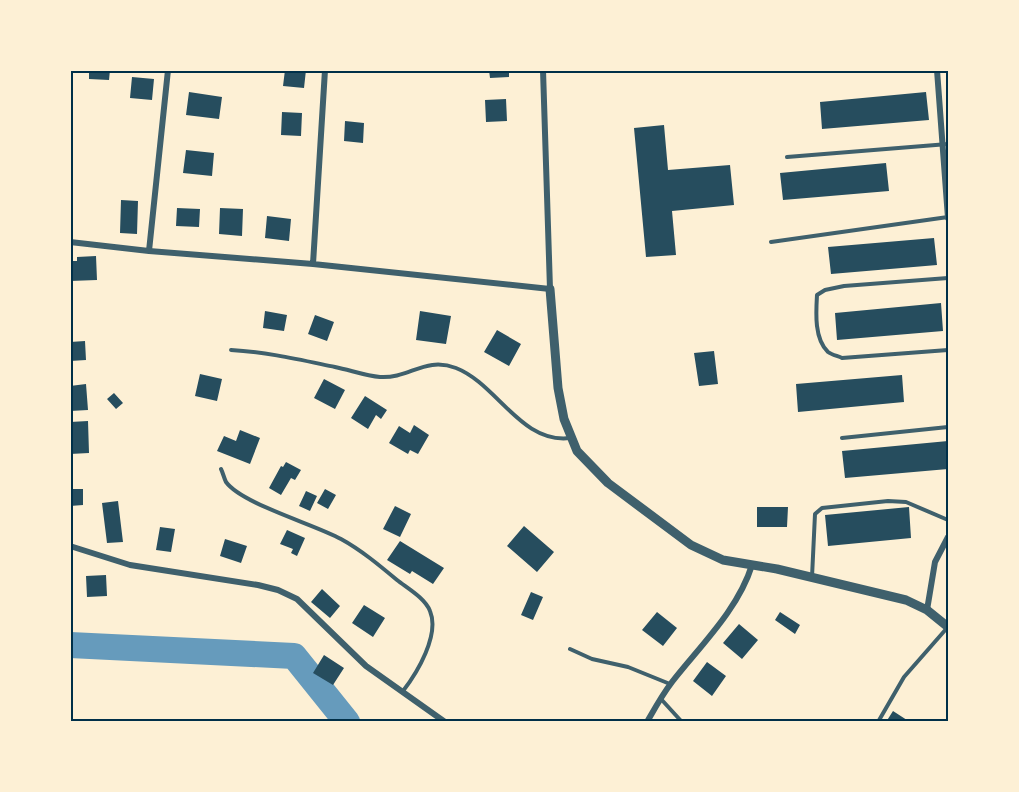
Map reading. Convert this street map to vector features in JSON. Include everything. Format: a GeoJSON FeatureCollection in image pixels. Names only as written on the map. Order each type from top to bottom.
{"type":"FeatureCollection","features":[{"type":"Feature","properties":{"kind":"street"},"geometry":{"type":"LineString","coordinates":[[149,251],[168,70]]}},
{"type":"Feature","properties":{"kind":"street"},"geometry":{"type":"LineString","coordinates":[[313,264],[325,70]]}},
{"type":"Feature","properties":{"kind":"street"},"geometry":{"type":"LineString","coordinates":[[543,70],[550,289],[558,388],[564,419],[577,451],[608,483],[683,539],[723,560],[812,577],[906,600],[927,610],[948,627]]}},
{"type":"Feature","properties":{"kind":"street"},"geometry":{"type":"LineString","coordinates":[[937,70],[946,144],[948,218]]}},
{"type":"Feature","properties":{"kind":"street"},"geometry":{"type":"LineString","coordinates":[[70,242],[550,289]]}},
{"type":"Feature","properties":{"kind":"street"},"geometry":{"type":"LineString","coordinates":[[927,610],[935,562],[948,537]]}},
{"type":"Feature","properties":{"kind":"street"},"geometry":{"type":"LineString","coordinates":[[70,546],[130,565],[278,590],[297,600],[366,666],[445,722]]}},
{"type":"Feature","properties":{"kind":"street"},"geometry":{"type":"LineString","coordinates":[[647,722],[670,684],[740,593],[752,565]]}},
{"type":"Feature","properties":{"kind":"lane"},"geometry":{"type":"LineString","coordinates":[[787,157],[946,144]]}},
{"type":"Feature","properties":{"kind":"lane"},"geometry":{"type":"LineString","coordinates":[[771,242],[948,218]]}},
{"type":"Feature","properties":{"kind":"lane"},"geometry":{"type":"LineString","coordinates":[[948,278],[844,286],[825,290],[817,295],[816,315],[820,341],[829,352],[842,358],[948,350]]}},
{"type":"Feature","properties":{"kind":"lane"},"geometry":{"type":"LineString","coordinates":[[231,350],[276,354],[381,377],[400,374],[422,365],[440,363],[457,368],[478,381],[524,424],[542,434],[559,439],[570,438]]}},
{"type":"Feature","properties":{"kind":"lane"},"geometry":{"type":"LineString","coordinates":[[842,438],[948,427]]}},
{"type":"Feature","properties":{"kind":"lane"},"geometry":{"type":"LineString","coordinates":[[221,469],[227,482],[250,500],[341,539],[366,555],[415,594],[430,611],[433,630],[426,653],[413,678],[403,691]]}},
{"type":"Feature","properties":{"kind":"lane"},"geometry":{"type":"LineString","coordinates":[[812,577],[815,514],[822,508],[888,501],[906,502],[948,520]]}},
{"type":"Feature","properties":{"kind":"lane"},"geometry":{"type":"LineString","coordinates":[[878,722],[904,677],[948,627]]}},
{"type":"Feature","properties":{"kind":"lane"},"geometry":{"type":"LineString","coordinates":[[570,650],[592,659],[628,667],[670,684]]}},
{"type":"Feature","properties":{"kind":"lane"},"geometry":{"type":"LineString","coordinates":[[661,698],[682,722]]}},
{"type":"Feature","properties":{"kind":"building"},"geometry":{"type":"Polygon","coordinates":[[[89,70],[110,70],[109,80],[89,79],[89,70]]]}},
{"type":"Feature","properties":{"kind":"building"},"geometry":{"type":"Polygon","coordinates":[[[285,70],[306,70],[304,88],[283,86],[285,70]]]}},
{"type":"Feature","properties":{"kind":"building"},"geometry":{"type":"Polygon","coordinates":[[[489,70],[509,70],[509,77],[490,78],[489,70]]]}},
{"type":"Feature","properties":{"kind":"building"},"geometry":{"type":"Polygon","coordinates":[[[132,77],[154,79],[152,100],[130,98],[132,77]]]}},
{"type":"Feature","properties":{"kind":"building"},"geometry":{"type":"Polygon","coordinates":[[[189,92],[222,97],[219,119],[186,115],[189,92]]]}},
{"type":"Feature","properties":{"kind":"building"},"geometry":{"type":"Polygon","coordinates":[[[926,92],[929,120],[822,129],[820,102],[926,92]]]}},
{"type":"Feature","properties":{"kind":"building"},"geometry":{"type":"Polygon","coordinates":[[[506,99],[507,121],[486,122],[485,100],[506,99]]]}},
{"type":"Feature","properties":{"kind":"building"},"geometry":{"type":"Polygon","coordinates":[[[282,112],[302,113],[301,136],[281,135],[282,112]]]}},
{"type":"Feature","properties":{"kind":"building"},"geometry":{"type":"Polygon","coordinates":[[[345,121],[364,123],[363,143],[344,141],[345,121]]]}},
{"type":"Feature","properties":{"kind":"building"},"geometry":{"type":"Polygon","coordinates":[[[664,125],[668,170],[730,165],[734,205],[672,211],[676,255],[646,257],[634,128],[664,125]]]}},
{"type":"Feature","properties":{"kind":"building"},"geometry":{"type":"Polygon","coordinates":[[[186,150],[214,153],[212,176],[183,173],[186,150]]]}},
{"type":"Feature","properties":{"kind":"building"},"geometry":{"type":"Polygon","coordinates":[[[886,163],[889,191],[783,200],[780,173],[886,163]]]}},
{"type":"Feature","properties":{"kind":"building"},"geometry":{"type":"Polygon","coordinates":[[[121,200],[138,201],[137,234],[120,233],[121,200]]]}},
{"type":"Feature","properties":{"kind":"building"},"geometry":{"type":"Polygon","coordinates":[[[177,208],[200,209],[199,227],[176,226],[177,208]]]}},
{"type":"Feature","properties":{"kind":"building"},"geometry":{"type":"Polygon","coordinates":[[[220,208],[243,209],[242,236],[219,234],[220,208]]]}},
{"type":"Feature","properties":{"kind":"building"},"geometry":{"type":"Polygon","coordinates":[[[267,216],[291,219],[289,241],[265,238],[267,216]]]}},
{"type":"Feature","properties":{"kind":"building"},"geometry":{"type":"Polygon","coordinates":[[[934,238],[937,265],[831,274],[828,247],[934,238]]]}},
{"type":"Feature","properties":{"kind":"building"},"geometry":{"type":"Polygon","coordinates":[[[96,256],[97,280],[70,281],[70,261],[77,261],[77,257],[96,256]]]}},
{"type":"Feature","properties":{"kind":"building"},"geometry":{"type":"Polygon","coordinates":[[[941,303],[943,331],[837,340],[835,313],[941,303]]]}},
{"type":"Feature","properties":{"kind":"building"},"geometry":{"type":"Polygon","coordinates":[[[265,311],[287,315],[284,331],[263,328],[265,311]]]}},
{"type":"Feature","properties":{"kind":"building"},"geometry":{"type":"Polygon","coordinates":[[[420,311],[451,316],[446,344],[416,340],[420,311]]]}},
{"type":"Feature","properties":{"kind":"building"},"geometry":{"type":"Polygon","coordinates":[[[315,315],[334,322],[327,341],[308,334],[315,315]]]}},
{"type":"Feature","properties":{"kind":"building"},"geometry":{"type":"Polygon","coordinates":[[[497,330],[521,344],[509,366],[484,352],[497,330]]]}},
{"type":"Feature","properties":{"kind":"building"},"geometry":{"type":"Polygon","coordinates":[[[85,341],[86,360],[70,361],[70,342],[85,341]]]}},
{"type":"Feature","properties":{"kind":"building"},"geometry":{"type":"Polygon","coordinates":[[[714,351],[718,384],[699,386],[694,353],[714,351]]]}},
{"type":"Feature","properties":{"kind":"building"},"geometry":{"type":"Polygon","coordinates":[[[200,374],[222,379],[217,401],[195,396],[200,374]]]}},
{"type":"Feature","properties":{"kind":"building"},"geometry":{"type":"Polygon","coordinates":[[[902,375],[904,402],[798,412],[796,384],[902,375]]]}},
{"type":"Feature","properties":{"kind":"building"},"geometry":{"type":"Polygon","coordinates":[[[324,379],[345,390],[335,409],[314,398],[324,379]]]}},
{"type":"Feature","properties":{"kind":"building"},"geometry":{"type":"Polygon","coordinates":[[[86,384],[88,410],[70,411],[70,386],[86,384]]]}},
{"type":"Feature","properties":{"kind":"building"},"geometry":{"type":"Polygon","coordinates":[[[114,393],[123,403],[116,409],[107,399],[114,393]]]}},
{"type":"Feature","properties":{"kind":"building"},"geometry":{"type":"Polygon","coordinates":[[[365,396],[387,410],[381,419],[376,415],[368,429],[351,418],[365,396]]]}},
{"type":"Feature","properties":{"kind":"building"},"geometry":{"type":"Polygon","coordinates":[[[88,421],[89,453],[70,454],[70,422],[88,421]]]}},
{"type":"Feature","properties":{"kind":"building"},"geometry":{"type":"Polygon","coordinates":[[[414,425],[429,435],[418,454],[410,450],[408,454],[389,443],[399,426],[410,433],[414,425]]]}},
{"type":"Feature","properties":{"kind":"building"},"geometry":{"type":"Polygon","coordinates":[[[240,430],[260,438],[250,464],[217,451],[224,436],[236,441],[240,430]]]}},
{"type":"Feature","properties":{"kind":"building"},"geometry":{"type":"Polygon","coordinates":[[[948,441],[948,469],[845,478],[842,451],[948,441]]]}},
{"type":"Feature","properties":{"kind":"building"},"geometry":{"type":"Polygon","coordinates":[[[286,462],[301,470],[295,480],[291,478],[281,495],[269,488],[281,466],[283,467],[286,462]]]}},
{"type":"Feature","properties":{"kind":"building"},"geometry":{"type":"Polygon","coordinates":[[[70,489],[83,489],[83,505],[70,506],[70,489]]]}},
{"type":"Feature","properties":{"kind":"building"},"geometry":{"type":"Polygon","coordinates":[[[325,489],[336,495],[328,509],[317,503],[325,489]]]}},
{"type":"Feature","properties":{"kind":"building"},"geometry":{"type":"Polygon","coordinates":[[[306,491],[317,496],[310,511],[299,506],[306,491]]]}},
{"type":"Feature","properties":{"kind":"building"},"geometry":{"type":"Polygon","coordinates":[[[118,501],[123,542],[107,543],[102,503],[118,501]]]}},
{"type":"Feature","properties":{"kind":"building"},"geometry":{"type":"Polygon","coordinates":[[[395,506],[411,514],[400,537],[383,529],[395,506]]]}},
{"type":"Feature","properties":{"kind":"building"},"geometry":{"type":"Polygon","coordinates":[[[757,507],[788,507],[787,527],[757,527],[757,507]]]}},
{"type":"Feature","properties":{"kind":"building"},"geometry":{"type":"Polygon","coordinates":[[[909,507],[911,538],[828,546],[825,515],[909,507]]]}},
{"type":"Feature","properties":{"kind":"building"},"geometry":{"type":"Polygon","coordinates":[[[524,526],[554,552],[537,572],[507,546],[524,526]]]}},
{"type":"Feature","properties":{"kind":"building"},"geometry":{"type":"Polygon","coordinates":[[[160,527],[175,529],[171,552],[156,550],[160,527]]]}},
{"type":"Feature","properties":{"kind":"building"},"geometry":{"type":"Polygon","coordinates":[[[287,530],[305,538],[297,556],[291,553],[293,549],[280,544],[287,530]]]}},
{"type":"Feature","properties":{"kind":"building"},"geometry":{"type":"Polygon","coordinates":[[[225,539],[247,546],[241,563],[220,556],[225,539]]]}},
{"type":"Feature","properties":{"kind":"building"},"geometry":{"type":"Polygon","coordinates":[[[400,541],[444,568],[433,584],[412,571],[410,574],[387,560],[400,541]]]}},
{"type":"Feature","properties":{"kind":"building"},"geometry":{"type":"Polygon","coordinates":[[[106,575],[107,596],[87,597],[86,576],[106,575]]]}},
{"type":"Feature","properties":{"kind":"building"},"geometry":{"type":"Polygon","coordinates":[[[322,589],[340,606],[330,618],[311,602],[322,589]]]}},
{"type":"Feature","properties":{"kind":"building"},"geometry":{"type":"Polygon","coordinates":[[[531,592],[543,597],[533,620],[521,615],[531,592]]]}},
{"type":"Feature","properties":{"kind":"building"},"geometry":{"type":"Polygon","coordinates":[[[364,605],[385,618],[373,637],[352,623],[364,605]]]}},
{"type":"Feature","properties":{"kind":"building"},"geometry":{"type":"Polygon","coordinates":[[[657,612],[677,628],[663,646],[642,630],[657,612]]]}},
{"type":"Feature","properties":{"kind":"building"},"geometry":{"type":"Polygon","coordinates":[[[780,612],[800,625],[795,634],[775,620],[780,612]]]}},
{"type":"Feature","properties":{"kind":"building"},"geometry":{"type":"Polygon","coordinates":[[[739,624],[758,640],[742,659],[723,643],[739,624]]]}},
{"type":"Feature","properties":{"kind":"building"},"geometry":{"type":"Polygon","coordinates":[[[324,655],[344,668],[333,685],[313,673],[324,655]]]}},
{"type":"Feature","properties":{"kind":"building"},"geometry":{"type":"Polygon","coordinates":[[[707,662],[726,676],[712,696],[693,681],[707,662]]]}},
{"type":"Feature","properties":{"kind":"building"},"geometry":{"type":"Polygon","coordinates":[[[893,711],[910,722],[886,722],[893,711]]]}},
{"type":"Feature","properties":{"kind":"waterway"},"geometry":{"type":"LineString","coordinates":[[70,645],[294,656],[347,722]]}}]}
